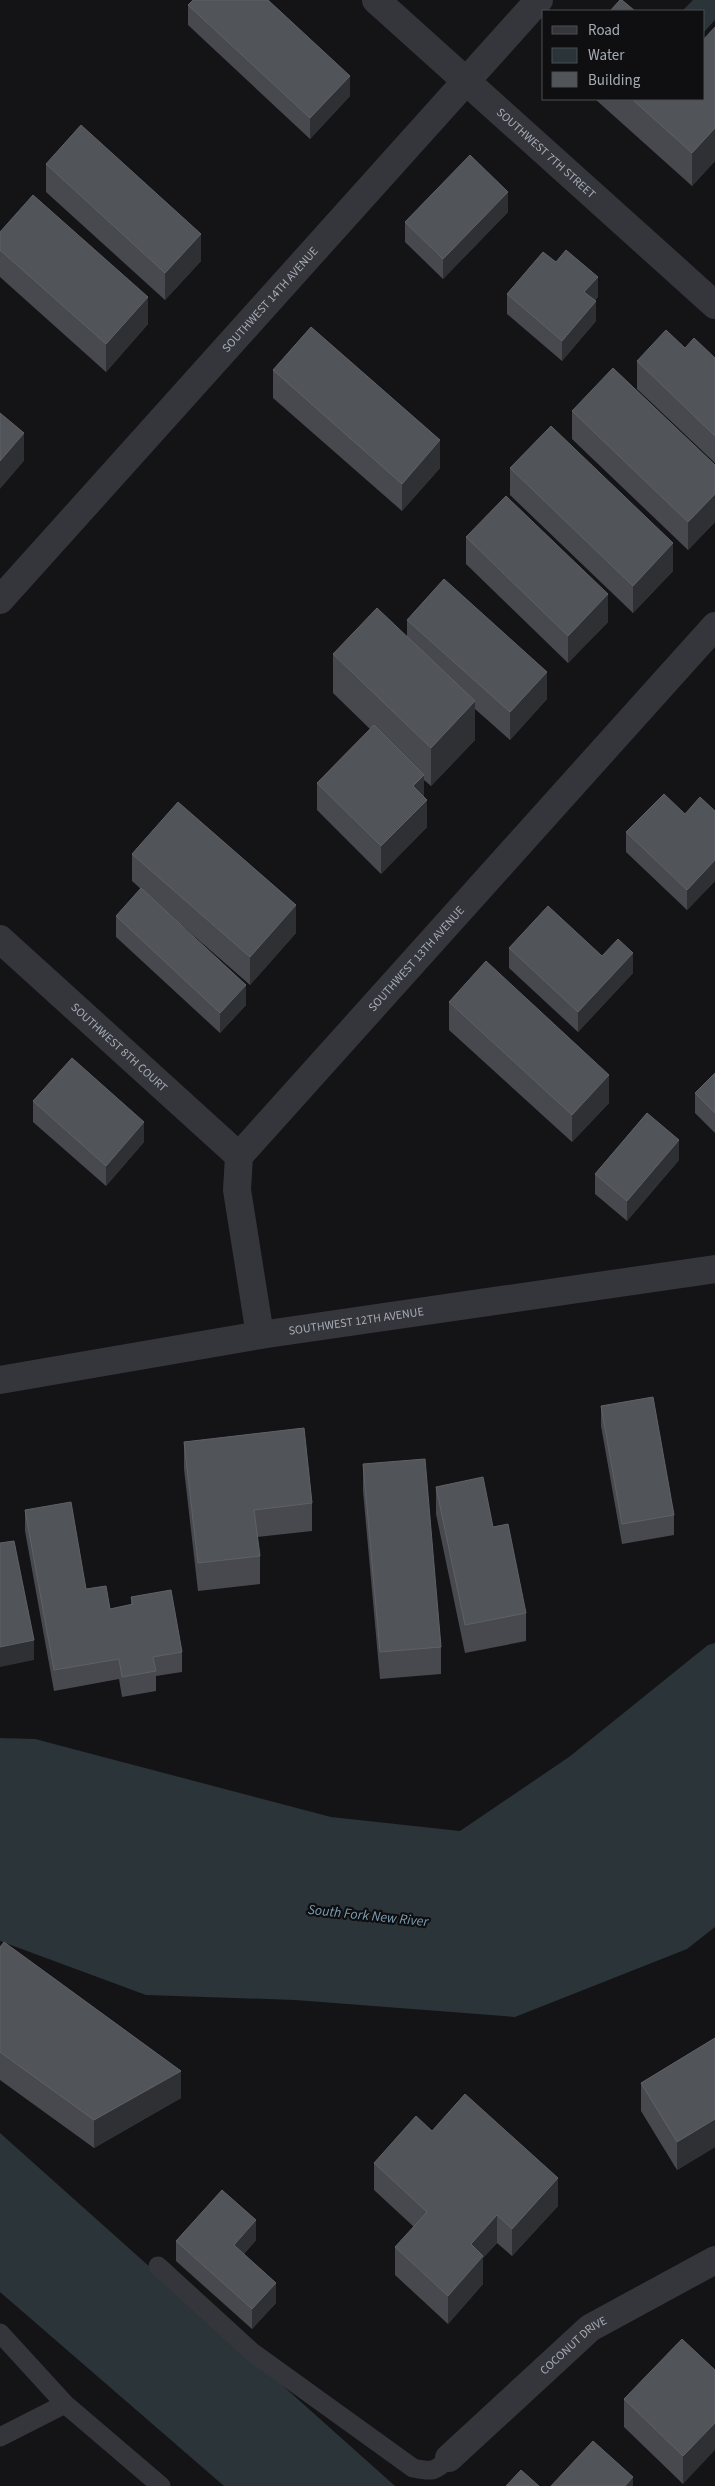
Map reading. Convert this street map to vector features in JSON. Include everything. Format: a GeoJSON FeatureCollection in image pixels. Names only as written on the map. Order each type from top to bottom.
{"type":"FeatureCollection","features":[{"type":"Feature","properties":{"kind":"street","name":"SOUTHWEST 7TH STREET"},"geometry":{"type":"LineString","coordinates":[[376,0],[715,305]]}},
{"type":"Feature","properties":{"kind":"street","name":"SOUTHWEST 14TH AVENUE"},"geometry":{"type":"LineString","coordinates":[[0,600],[539,0]]}},
{"type":"Feature","properties":{"kind":"street","name":"SOUTHWEST 13TH AVENUE"},"geometry":{"type":"LineString","coordinates":[[238,1156],[715,626]]}},
{"type":"Feature","properties":{"kind":"street","name":"SOUTHWEST 8TH COURT"},"geometry":{"type":"LineString","coordinates":[[0,939],[238,1156]]}},
{"type":"Feature","properties":{"kind":"street"},"geometry":{"type":"LineString","coordinates":[[238,1156],[237,1190],[260,1335]]}},
{"type":"Feature","properties":{"kind":"street","name":"SOUTHWEST 12TH AVENUE"},"geometry":{"type":"LineString","coordinates":[[0,1380],[260,1335],[715,1269]]}},
{"type":"Feature","properties":{"kind":"street","name":"COCONUT DRIVE"},"geometry":{"type":"LineString","coordinates":[[449,2458],[590,2328],[711,2268]]}},
{"type":"Feature","properties":{"kind":"lane"},"geometry":{"type":"LineString","coordinates":[[158,2266],[252,2352],[412,2468],[428,2471],[437,2470],[449,2458]]}},
{"type":"Feature","properties":{"kind":"lane"},"geometry":{"type":"LineString","coordinates":[[0,2333],[65,2404],[161,2486]]}},
{"type":"Feature","properties":{"kind":"lane"},"geometry":{"type":"LineString","coordinates":[[0,2437],[65,2404]]}},
{"type":"Feature","properties":{"kind":"water"},"geometry":{"type":"Polygon","coordinates":[[[693,0],[715,0],[715,20],[705,31],[705,10],[683,10],[693,0]]]}},
{"type":"Feature","properties":{"kind":"water","name":"South Fork New River"},"geometry":{"type":"Polygon","coordinates":[[[715,1643],[715,1927],[687,1949],[515,2017],[295,2000],[146,1995],[0,1941],[0,1738],[35,1739],[331,1817],[460,1831],[569,1757],[708,1645],[715,1643]]]}},
{"type":"Feature","properties":{"kind":"water"},"geometry":{"type":"Polygon","coordinates":[[[0,2133],[395,2486],[224,2486],[0,2292],[0,2133]]]}},
{"type":"Feature","properties":{"kind":"building"},"geometry":{"type":"Polygon","coordinates":[[[193,0],[268,0],[350,76],[310,118],[188,5],[193,0]]]}},
{"type":"Feature","properties":{"kind":"building"},"geometry":{"type":"Polygon","coordinates":[[[622,0],[634,10],[611,10],[622,0]]]}},
{"type":"Feature","properties":{"kind":"building"},"geometry":{"type":"Polygon","coordinates":[[[715,27],[715,128],[692,153],[633,100],[705,100],[705,38],[715,27]]]}},
{"type":"Feature","properties":{"kind":"building"},"geometry":{"type":"Polygon","coordinates":[[[81,125],[201,234],[165,273],[46,164],[81,125]]]}},
{"type":"Feature","properties":{"kind":"building"},"geometry":{"type":"Polygon","coordinates":[[[470,155],[508,192],[443,259],[405,222],[470,155]]]}},
{"type":"Feature","properties":{"kind":"building"},"geometry":{"type":"Polygon","coordinates":[[[33,195],[148,297],[106,344],[0,250],[0,232],[33,195]]]}},
{"type":"Feature","properties":{"kind":"building"},"geometry":{"type":"Polygon","coordinates":[[[566,250],[598,277],[584,292],[596,301],[562,341],[507,294],[543,252],[556,262],[566,250]]]}},
{"type":"Feature","properties":{"kind":"building"},"geometry":{"type":"Polygon","coordinates":[[[311,327],[440,440],[402,484],[273,370],[311,327]]]}},
{"type":"Feature","properties":{"kind":"building"},"geometry":{"type":"Polygon","coordinates":[[[666,330],[685,348],[694,338],[715,358],[715,436],[637,361],[666,330]]]}},
{"type":"Feature","properties":{"kind":"building"},"geometry":{"type":"Polygon","coordinates":[[[613,368],[715,465],[715,494],[688,522],[572,411],[613,368]]]}},
{"type":"Feature","properties":{"kind":"building"},"geometry":{"type":"Polygon","coordinates":[[[0,413],[24,433],[0,461],[0,413]]]}},
{"type":"Feature","properties":{"kind":"building"},"geometry":{"type":"Polygon","coordinates":[[[551,426],[673,543],[633,586],[510,468],[551,426]]]}},
{"type":"Feature","properties":{"kind":"building"},"geometry":{"type":"Polygon","coordinates":[[[506,496],[608,594],[568,636],[466,537],[506,496]]]}},
{"type":"Feature","properties":{"kind":"building"},"geometry":{"type":"Polygon","coordinates":[[[444,579],[547,672],[510,712],[407,620],[444,579]]]}},
{"type":"Feature","properties":{"kind":"building"},"geometry":{"type":"Polygon","coordinates":[[[377,608],[475,701],[431,748],[333,654],[377,608]]]}},
{"type":"Feature","properties":{"kind":"building"},"geometry":{"type":"Polygon","coordinates":[[[374,725],[424,775],[413,786],[427,800],[381,846],[317,783],[374,725]]]}},
{"type":"Feature","properties":{"kind":"building"},"geometry":{"type":"Polygon","coordinates":[[[664,794],[685,814],[700,797],[715,811],[715,860],[687,890],[626,832],[664,794]]]}},
{"type":"Feature","properties":{"kind":"building"},"geometry":{"type":"Polygon","coordinates":[[[178,802],[296,905],[250,957],[132,854],[178,802]]]}},
{"type":"Feature","properties":{"kind":"building"},"geometry":{"type":"Polygon","coordinates":[[[141,888],[246,985],[220,1013],[116,916],[141,888]]]}},
{"type":"Feature","properties":{"kind":"building"},"geometry":{"type":"Polygon","coordinates":[[[548,906],[602,956],[618,939],[633,953],[578,1012],[509,948],[548,906]]]}},
{"type":"Feature","properties":{"kind":"building"},"geometry":{"type":"Polygon","coordinates":[[[486,961],[609,1075],[572,1115],[449,1002],[486,961]]]}},
{"type":"Feature","properties":{"kind":"building"},"geometry":{"type":"Polygon","coordinates":[[[72,1058],[144,1122],[106,1166],[33,1101],[72,1058]]]}},
{"type":"Feature","properties":{"kind":"building"},"geometry":{"type":"Polygon","coordinates":[[[715,1073],[715,1113],[695,1093],[715,1073]]]}},
{"type":"Feature","properties":{"kind":"building"},"geometry":{"type":"Polygon","coordinates":[[[647,1113],[679,1140],[627,1201],[595,1174],[647,1113]]]}},
{"type":"Feature","properties":{"kind":"building"},"geometry":{"type":"Polygon","coordinates":[[[653,1397],[674,1515],[622,1524],[601,1406],[653,1397]]]}},
{"type":"Feature","properties":{"kind":"building"},"geometry":{"type":"Polygon","coordinates":[[[304,1428],[312,1503],[254,1510],[260,1556],[198,1563],[184,1442],[304,1428]]]}},
{"type":"Feature","properties":{"kind":"building"},"geometry":{"type":"Polygon","coordinates":[[[425,1459],[441,1647],[380,1652],[363,1464],[425,1459]]]}},
{"type":"Feature","properties":{"kind":"building"},"geometry":{"type":"Polygon","coordinates":[[[483,1477],[493,1527],[508,1524],[526,1613],[465,1625],[436,1487],[483,1477]]]}},
{"type":"Feature","properties":{"kind":"building"},"geometry":{"type":"Polygon","coordinates":[[[71,1502],[86,1589],[106,1586],[110,1609],[133,1604],[131,1597],[171,1590],[182,1652],[153,1657],[156,1671],[122,1677],[119,1659],[54,1670],[25,1510],[71,1502]]]}},
{"type":"Feature","properties":{"kind":"building"},"geometry":{"type":"Polygon","coordinates":[[[14,1541],[34,1640],[0,1647],[0,1543],[14,1541]]]}},
{"type":"Feature","properties":{"kind":"building"},"geometry":{"type":"Polygon","coordinates":[[[4,1942],[181,2071],[94,2120],[0,2052],[0,1947],[4,1942]]]}},
{"type":"Feature","properties":{"kind":"building"},"geometry":{"type":"Polygon","coordinates":[[[715,2038],[715,2119],[677,2142],[641,2083],[715,2038]]]}},
{"type":"Feature","properties":{"kind":"building"},"geometry":{"type":"Polygon","coordinates":[[[465,2094],[558,2178],[512,2229],[497,2215],[471,2244],[483,2256],[448,2296],[395,2247],[427,2212],[374,2163],[416,2116],[432,2131],[465,2094]]]}},
{"type":"Feature","properties":{"kind":"building"},"geometry":{"type":"Polygon","coordinates":[[[222,2190],[256,2220],[234,2245],[276,2283],[252,2309],[176,2241],[222,2190]]]}},
{"type":"Feature","properties":{"kind":"building"},"geometry":{"type":"Polygon","coordinates":[[[682,2339],[715,2370],[715,2423],[683,2456],[624,2399],[682,2339]]]}},
{"type":"Feature","properties":{"kind":"building"},"geometry":{"type":"Polygon","coordinates":[[[593,2441],[633,2477],[625,2486],[551,2486],[593,2441]]]}},
{"type":"Feature","properties":{"kind":"building"},"geometry":{"type":"Polygon","coordinates":[[[521,2470],[539,2486],[506,2486],[521,2470]]]}}]}
